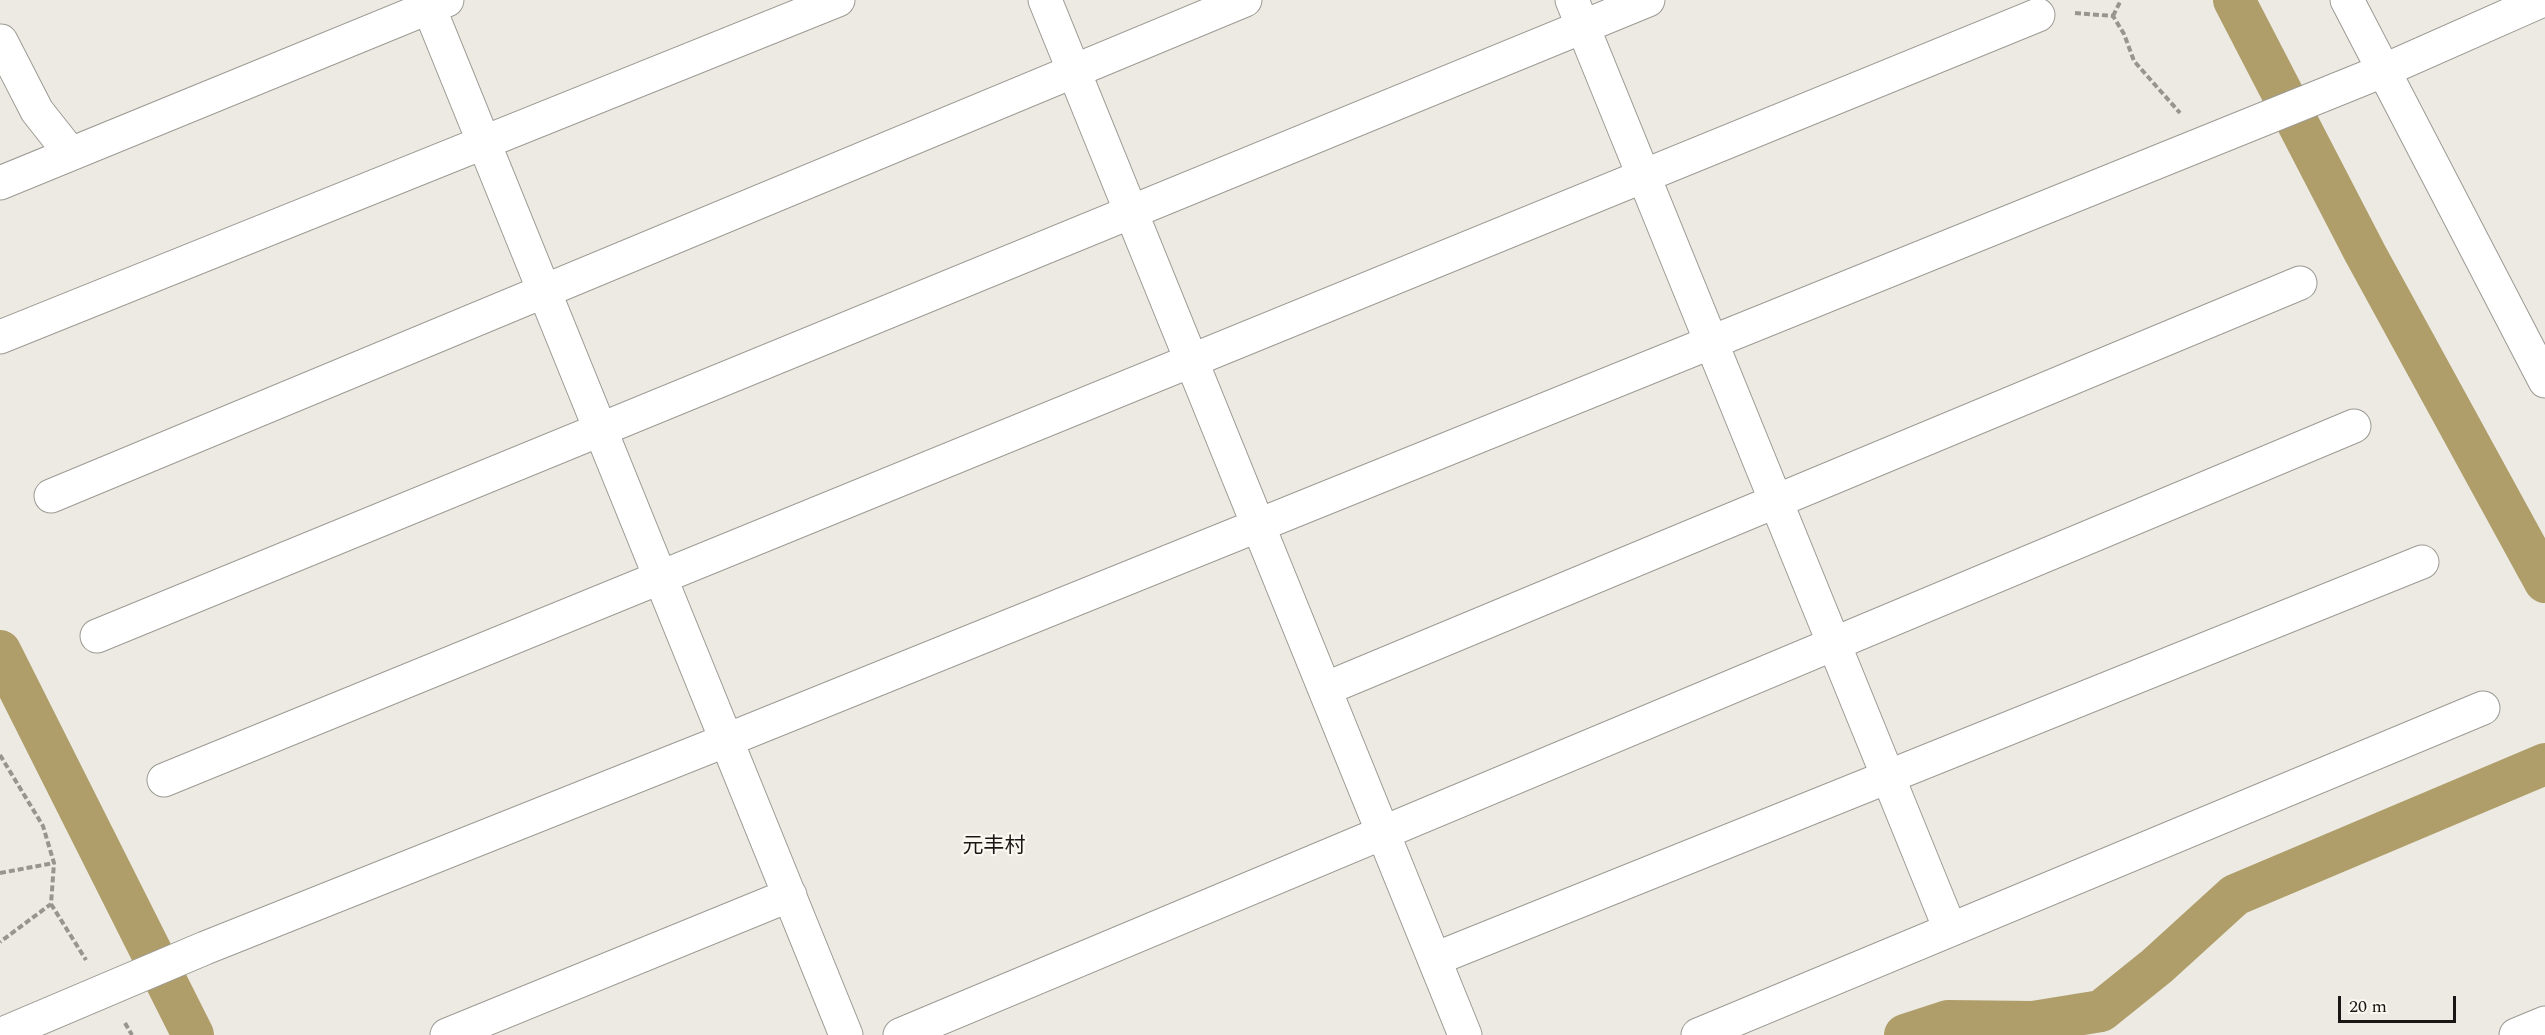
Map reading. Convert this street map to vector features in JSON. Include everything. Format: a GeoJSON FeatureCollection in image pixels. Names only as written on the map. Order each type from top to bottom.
{"type":"FeatureCollection","features":[{"type":"Feature","properties":{"kind":"street"},"geometry":{"type":"LineString","coordinates":[[0,337],[838,0]]}},
{"type":"Feature","properties":{"kind":"street"},"geometry":{"type":"LineString","coordinates":[[1045,0],[1465,1035]]}},
{"type":"Feature","properties":{"kind":"street"},"geometry":{"type":"LineString","coordinates":[[51,496],[1245,0]]}},
{"type":"Feature","properties":{"kind":"street"},"geometry":{"type":"LineString","coordinates":[[97,636],[1131,212],[1578,13],[1648,0]]}},
{"type":"Feature","properties":{"kind":"street"},"geometry":{"type":"LineString","coordinates":[[2347,0],[2545,381]]}},
{"type":"Feature","properties":{"kind":"street"},"geometry":{"type":"LineString","coordinates":[[0,1035],[205,948],[727,740],[2241,129],[2385,70],[2543,0]]}},
{"type":"Feature","properties":{"kind":"street"},"geometry":{"type":"LineString","coordinates":[[0,183],[434,3],[484,143],[846,1035]]}},
{"type":"Feature","properties":{"kind":"street"},"geometry":{"type":"LineString","coordinates":[[1578,13],[1950,929]]}},
{"type":"Feature","properties":{"kind":"street"},"geometry":{"type":"LineString","coordinates":[[164,780],[2038,15]]}},
{"type":"Feature","properties":{"kind":"street"},"geometry":{"type":"LineString","coordinates":[[1,41],[37,111],[71,154]]}},
{"type":"Feature","properties":{"kind":"street"},"geometry":{"type":"LineString","coordinates":[[1325,689],[2300,284]]}},
{"type":"Feature","properties":{"kind":"street"},"geometry":{"type":"LineString","coordinates":[[900,1035],[2354,426]]}},
{"type":"Feature","properties":{"kind":"street"},"geometry":{"type":"LineString","coordinates":[[1435,958],[2422,562]]}},
{"type":"Feature","properties":{"kind":"street"},"geometry":{"type":"LineString","coordinates":[[1698,1035],[2483,708]]}},
{"type":"Feature","properties":{"kind":"street"},"geometry":{"type":"LineString","coordinates":[[447,1035],[790,895]]}},
{"type":"Feature","properties":{"kind":"street"},"geometry":{"type":"LineString","coordinates":[[2516,1035],[2545,1023]]}},
{"type":"Feature","properties":{"kind":"path"},"geometry":{"type":"LineString","coordinates":[[2112,16],[2121,0]]}},
{"type":"Feature","properties":{"kind":"path"},"geometry":{"type":"LineString","coordinates":[[2038,15],[2072,13],[2112,16]]}},
{"type":"Feature","properties":{"kind":"path"},"geometry":{"type":"LineString","coordinates":[[2112,16],[2124,34],[2134,61],[2206,142]]}},
{"type":"Feature","properties":{"kind":"path"},"geometry":{"type":"LineString","coordinates":[[0,755],[43,826],[54,863],[51,904],[0,942]]}},
{"type":"Feature","properties":{"kind":"path"},"geometry":{"type":"LineString","coordinates":[[0,873],[54,863]]}},
{"type":"Feature","properties":{"kind":"waterway"},"geometry":{"type":"LineString","coordinates":[[2234,0],[2365,253],[2545,582]]}},
{"type":"Feature","properties":{"kind":"waterway"},"geometry":{"type":"LineString","coordinates":[[0,651],[193,1035]]}},
{"type":"Feature","properties":{"kind":"waterway"},"geometry":{"type":"LineString","coordinates":[[1905,1035],[1948,1021],[2033,1022],[2101,1011],[2157,966],[2235,895],[2545,764]]}},
{"type":"Feature","properties":{"kind":"district","name":"元丰村"},"geometry":{"type":"Point","coordinates":[994,848]}}]}
